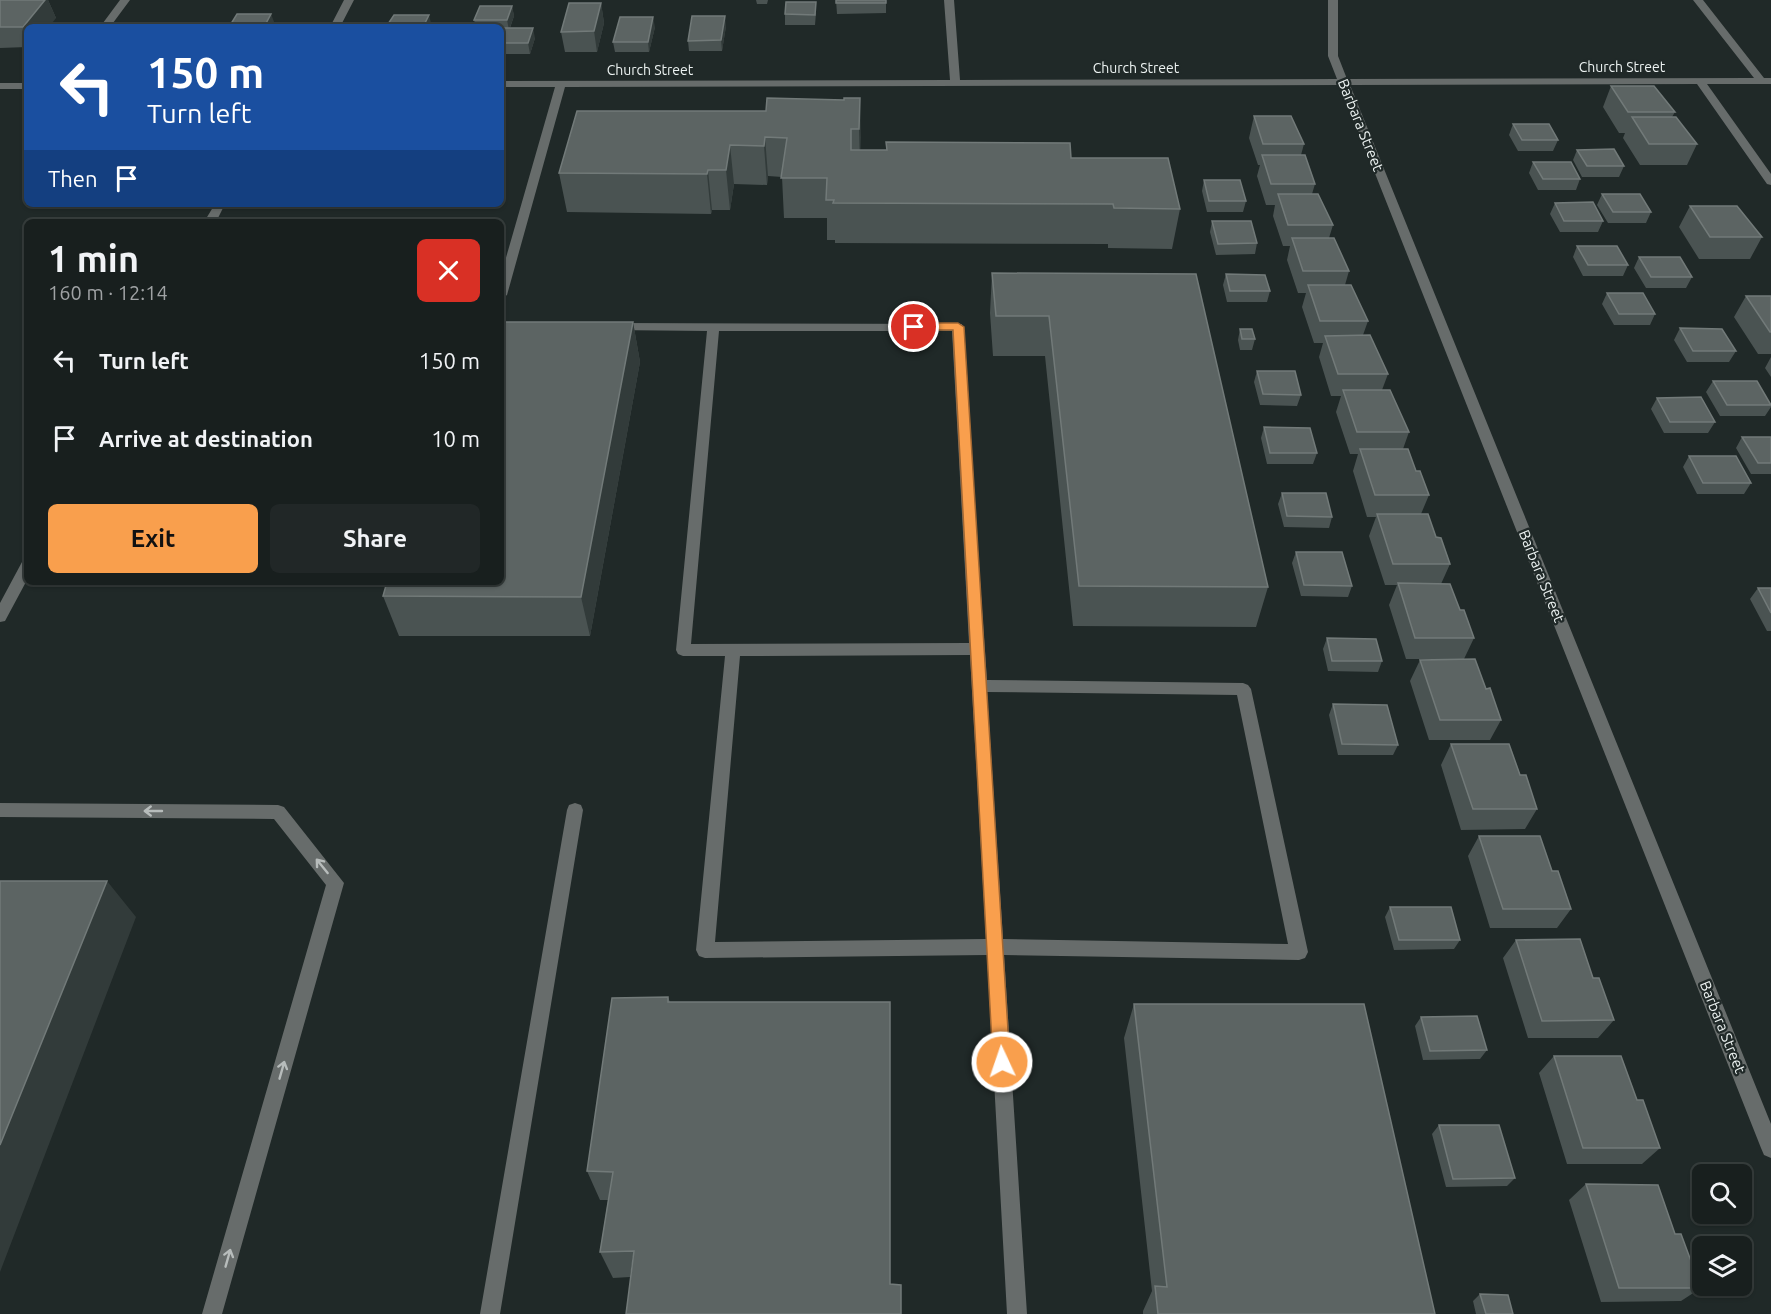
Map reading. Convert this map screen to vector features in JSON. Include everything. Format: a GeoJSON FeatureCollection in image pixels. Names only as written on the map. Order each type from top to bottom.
{"type":"FeatureCollection","features":[{"type":"Feature","properties":{"kind":"street"},"geometry":{"type":"LineString","coordinates":[[107,24],[125,0]]}},
{"type":"Feature","properties":{"kind":"street"},"geometry":{"type":"LineString","coordinates":[[337,24],[349,0]]}},
{"type":"Feature","properties":{"kind":"street"},"geometry":{"type":"LineString","coordinates":[[949,0],[955,82]]}},
{"type":"Feature","properties":{"kind":"street","name":"Barbara Street"},"geometry":{"type":"LineString","coordinates":[[1333,0],[1333,56],[1342,81],[1771,1148]]}},
{"type":"Feature","properties":{"kind":"street"},"geometry":{"type":"LineString","coordinates":[[1698,0],[1766,81]]}},
{"type":"Feature","properties":{"kind":"street"},"geometry":{"type":"LineString","coordinates":[[1700,81],[1771,182]]}},
{"type":"Feature","properties":{"kind":"street","name":"Church Street"},"geometry":{"type":"LineString","coordinates":[[504,84],[1766,81]]}},
{"type":"Feature","properties":{"kind":"street"},"geometry":{"type":"LineString","coordinates":[[504,284],[561,84]]}},
{"type":"Feature","properties":{"kind":"street"},"geometry":{"type":"LineString","coordinates":[[0,86],[24,86]]}},
{"type":"Feature","properties":{"kind":"street"},"geometry":{"type":"LineString","coordinates":[[595,327],[958,327],[1017,1314]]}},
{"type":"Feature","properties":{"kind":"street"},"geometry":{"type":"LineString","coordinates":[[713,327],[683,650],[977,649]]}},
{"type":"Feature","properties":{"kind":"street"},"geometry":{"type":"LineString","coordinates":[[0,617],[24,572]]}},
{"type":"Feature","properties":{"kind":"street"},"geometry":{"type":"LineString","coordinates":[[733,650],[705,950],[995,947],[1299,952],[1243,689],[981,686]]}},
{"type":"Feature","properties":{"kind":"street"},"geometry":{"type":"LineString","coordinates":[[0,810],[278,812],[335,883],[212,1314]]}},
{"type":"Feature","properties":{"kind":"street"},"geometry":{"type":"LineString","coordinates":[[490,1314],[575,810]]}},
{"type":"Feature","properties":{"kind":"building"},"geometry":{"type":"Polygon","coordinates":[[[0,0],[45,0],[23,27],[0,27],[0,0]]]}},
{"type":"Feature","properties":{"kind":"building"},"geometry":{"type":"Polygon","coordinates":[[[836,0],[886,0],[886,3],[836,3],[836,0]]]}},
{"type":"Feature","properties":{"kind":"building"},"geometry":{"type":"Polygon","coordinates":[[[786,2],[816,2],[815,15],[785,14],[786,2]]]}},
{"type":"Feature","properties":{"kind":"building"},"geometry":{"type":"Polygon","coordinates":[[[569,3],[601,3],[594,31],[561,32],[569,3]]]}},
{"type":"Feature","properties":{"kind":"building"},"geometry":{"type":"Polygon","coordinates":[[[480,6],[512,6],[507,20],[474,20],[480,6]]]}},
{"type":"Feature","properties":{"kind":"building"},"geometry":{"type":"Polygon","coordinates":[[[237,14],[271,14],[266,24],[231,24],[237,14]]]}},
{"type":"Feature","properties":{"kind":"building"},"geometry":{"type":"Polygon","coordinates":[[[394,15],[429,15],[424,24],[388,24],[394,15]]]}},
{"type":"Feature","properties":{"kind":"building"},"geometry":{"type":"Polygon","coordinates":[[[692,16],[725,16],[721,40],[688,41],[692,16]]]}},
{"type":"Feature","properties":{"kind":"building"},"geometry":{"type":"Polygon","coordinates":[[[620,17],[653,17],[648,42],[613,42],[620,17]]]}},
{"type":"Feature","properties":{"kind":"building"},"geometry":{"type":"Polygon","coordinates":[[[504,28],[533,28],[528,43],[504,43],[504,28]]]}},
{"type":"Feature","properties":{"kind":"building"},"geometry":{"type":"Polygon","coordinates":[[[1611,86],[1654,86],[1675,112],[1628,112],[1611,86]]]}},
{"type":"Feature","properties":{"kind":"building"},"geometry":{"type":"Polygon","coordinates":[[[767,98],[844,100],[844,98],[860,98],[859,129],[851,129],[851,150],[887,150],[886,142],[1070,143],[1071,158],[1168,158],[1180,209],[1114,208],[1113,204],[833,203],[834,200],[826,200],[827,178],[781,178],[787,138],[765,137],[764,146],[730,145],[726,170],[708,170],[707,174],[559,173],[577,111],[766,111],[767,98]]]}},
{"type":"Feature","properties":{"kind":"building"},"geometry":{"type":"Polygon","coordinates":[[[1254,116],[1291,116],[1304,144],[1263,144],[1254,116]]]}},
{"type":"Feature","properties":{"kind":"building"},"geometry":{"type":"Polygon","coordinates":[[[1632,117],[1676,117],[1697,144],[1649,144],[1632,117]]]}},
{"type":"Feature","properties":{"kind":"building"},"geometry":{"type":"Polygon","coordinates":[[[1513,124],[1549,124],[1558,140],[1522,140],[1513,124]]]}},
{"type":"Feature","properties":{"kind":"building"},"geometry":{"type":"Polygon","coordinates":[[[1614,149],[1624,166],[1587,166],[1577,150],[1614,149]]]}},
{"type":"Feature","properties":{"kind":"building"},"geometry":{"type":"Polygon","coordinates":[[[1262,155],[1305,155],[1315,184],[1271,184],[1262,155]]]}},
{"type":"Feature","properties":{"kind":"building"},"geometry":{"type":"Polygon","coordinates":[[[1533,162],[1571,162],[1580,179],[1543,179],[1533,162]]]}},
{"type":"Feature","properties":{"kind":"building"},"geometry":{"type":"Polygon","coordinates":[[[1204,180],[1240,180],[1246,201],[1209,201],[1204,180]]]}},
{"type":"Feature","properties":{"kind":"building"},"geometry":{"type":"Polygon","coordinates":[[[1278,194],[1318,194],[1333,225],[1288,225],[1278,194]]]}},
{"type":"Feature","properties":{"kind":"building"},"geometry":{"type":"Polygon","coordinates":[[[1602,194],[1640,194],[1651,212],[1613,212],[1602,194]]]}},
{"type":"Feature","properties":{"kind":"building"},"geometry":{"type":"Polygon","coordinates":[[[1593,202],[1603,221],[1564,221],[1555,203],[1593,202]]]}},
{"type":"Feature","properties":{"kind":"building"},"geometry":{"type":"Polygon","coordinates":[[[1690,206],[1737,206],[1762,237],[1710,237],[1690,206]]]}},
{"type":"Feature","properties":{"kind":"building"},"geometry":{"type":"Polygon","coordinates":[[[1212,221],[1251,221],[1257,243],[1218,244],[1212,221]]]}},
{"type":"Feature","properties":{"kind":"building"},"geometry":{"type":"Polygon","coordinates":[[[1292,238],[1334,238],[1349,271],[1303,271],[1292,238]]]}},
{"type":"Feature","properties":{"kind":"building"},"geometry":{"type":"Polygon","coordinates":[[[1577,246],[1617,246],[1628,265],[1588,265],[1577,246]]]}},
{"type":"Feature","properties":{"kind":"building"},"geometry":{"type":"Polygon","coordinates":[[[1639,257],[1680,257],[1692,277],[1651,277],[1639,257]]]}},
{"type":"Feature","properties":{"kind":"building"},"geometry":{"type":"Polygon","coordinates":[[[992,273],[1196,274],[1268,587],[1079,586],[1049,316],[996,316],[992,273]]]}},
{"type":"Feature","properties":{"kind":"building"},"geometry":{"type":"Polygon","coordinates":[[[1226,274],[1265,275],[1270,291],[1230,291],[1226,274]]]}},
{"type":"Feature","properties":{"kind":"building"},"geometry":{"type":"Polygon","coordinates":[[[1308,285],[1351,285],[1368,321],[1320,321],[1308,285]]]}},
{"type":"Feature","properties":{"kind":"building"},"geometry":{"type":"Polygon","coordinates":[[[1607,293],[1643,293],[1655,314],[1619,314],[1607,293]]]}},
{"type":"Feature","properties":{"kind":"building"},"geometry":{"type":"Polygon","coordinates":[[[1746,296],[1771,296],[1771,332],[1770,332],[1746,296]]]}},
{"type":"Feature","properties":{"kind":"building"},"geometry":{"type":"Polygon","coordinates":[[[504,322],[633,322],[581,597],[383,596],[386,585],[504,585],[504,322]]]}},
{"type":"Feature","properties":{"kind":"building"},"geometry":{"type":"Polygon","coordinates":[[[1680,328],[1722,329],[1736,351],[1693,351],[1680,328]]]}},
{"type":"Feature","properties":{"kind":"building"},"geometry":{"type":"Polygon","coordinates":[[[1240,329],[1252,329],[1255,339],[1242,339],[1240,329]]]}},
{"type":"Feature","properties":{"kind":"building"},"geometry":{"type":"Polygon","coordinates":[[[1370,335],[1388,374],[1338,374],[1325,336],[1370,335]]]}},
{"type":"Feature","properties":{"kind":"building"},"geometry":{"type":"Polygon","coordinates":[[[1257,371],[1295,371],[1301,395],[1263,394],[1257,371]]]}},
{"type":"Feature","properties":{"kind":"building"},"geometry":{"type":"Polygon","coordinates":[[[1713,381],[1757,381],[1771,405],[1727,405],[1713,381]]]}},
{"type":"Feature","properties":{"kind":"building"},"geometry":{"type":"Polygon","coordinates":[[[1343,390],[1390,390],[1409,432],[1357,432],[1343,390]]]}},
{"type":"Feature","properties":{"kind":"building"},"geometry":{"type":"Polygon","coordinates":[[[1701,397],[1715,422],[1670,422],[1657,398],[1701,397]]]}},
{"type":"Feature","properties":{"kind":"building"},"geometry":{"type":"Polygon","coordinates":[[[1264,427],[1310,428],[1317,453],[1270,453],[1264,427]]]}},
{"type":"Feature","properties":{"kind":"building"},"geometry":{"type":"Polygon","coordinates":[[[1742,437],[1771,437],[1771,463],[1758,463],[1742,437]]]}},
{"type":"Feature","properties":{"kind":"building"},"geometry":{"type":"Polygon","coordinates":[[[1360,449],[1408,449],[1416,471],[1420,471],[1429,495],[1375,495],[1360,449]]]}},
{"type":"Feature","properties":{"kind":"building"},"geometry":{"type":"Polygon","coordinates":[[[1689,456],[1736,456],[1751,483],[1703,483],[1689,456]]]}},
{"type":"Feature","properties":{"kind":"building"},"geometry":{"type":"Polygon","coordinates":[[[1282,493],[1326,493],[1332,517],[1287,516],[1282,493]]]}},
{"type":"Feature","properties":{"kind":"building"},"geometry":{"type":"Polygon","coordinates":[[[1377,514],[1428,514],[1436,537],[1441,538],[1450,564],[1393,564],[1377,514]]]}},
{"type":"Feature","properties":{"kind":"building"},"geometry":{"type":"Polygon","coordinates":[[[1296,552],[1342,552],[1352,586],[1304,585],[1296,552]]]}},
{"type":"Feature","properties":{"kind":"building"},"geometry":{"type":"Polygon","coordinates":[[[1398,583],[1450,584],[1460,610],[1464,610],[1474,638],[1415,638],[1398,583]]]}},
{"type":"Feature","properties":{"kind":"building"},"geometry":{"type":"Polygon","coordinates":[[[1758,588],[1771,588],[1771,613],[1758,588]]]}},
{"type":"Feature","properties":{"kind":"building"},"geometry":{"type":"Polygon","coordinates":[[[1327,638],[1376,639],[1382,661],[1332,661],[1327,638]]]}},
{"type":"Feature","properties":{"kind":"building"},"geometry":{"type":"Polygon","coordinates":[[[1475,659],[1486,689],[1490,688],[1501,720],[1440,720],[1420,660],[1475,659]]]}},
{"type":"Feature","properties":{"kind":"building"},"geometry":{"type":"Polygon","coordinates":[[[1333,704],[1387,705],[1398,745],[1342,744],[1333,704]]]}},
{"type":"Feature","properties":{"kind":"building"},"geometry":{"type":"Polygon","coordinates":[[[1451,744],[1509,744],[1520,775],[1526,775],[1537,809],[1473,809],[1451,744]]]}},
{"type":"Feature","properties":{"kind":"building"},"geometry":{"type":"Polygon","coordinates":[[[1479,836],[1540,836],[1552,871],[1558,871],[1571,909],[1503,909],[1479,836]]]}},
{"type":"Feature","properties":{"kind":"building"},"geometry":{"type":"Polygon","coordinates":[[[0,881],[107,881],[0,1145],[0,881]]]}},
{"type":"Feature","properties":{"kind":"building"},"geometry":{"type":"Polygon","coordinates":[[[1390,907],[1451,907],[1460,940],[1399,940],[1390,907]]]}},
{"type":"Feature","properties":{"kind":"building"},"geometry":{"type":"Polygon","coordinates":[[[1580,939],[1593,978],[1599,978],[1614,1020],[1542,1021],[1516,940],[1580,939]]]}},
{"type":"Feature","properties":{"kind":"building"},"geometry":{"type":"Polygon","coordinates":[[[668,997],[668,1002],[890,1002],[890,1284],[901,1285],[901,1314],[626,1314],[634,1251],[600,1252],[613,1172],[587,1171],[612,998],[668,997]]]}},
{"type":"Feature","properties":{"kind":"building"},"geometry":{"type":"Polygon","coordinates":[[[1134,1004],[1364,1004],[1435,1314],[1158,1314],[1155,1286],[1167,1287],[1134,1004]]]}},
{"type":"Feature","properties":{"kind":"building"},"geometry":{"type":"Polygon","coordinates":[[[1477,1016],[1487,1050],[1430,1051],[1421,1017],[1477,1016]]]}},
{"type":"Feature","properties":{"kind":"building"},"geometry":{"type":"Polygon","coordinates":[[[1554,1056],[1621,1056],[1637,1100],[1643,1100],[1660,1148],[1583,1148],[1554,1056]]]}},
{"type":"Feature","properties":{"kind":"building"},"geometry":{"type":"Polygon","coordinates":[[[1439,1125],[1499,1125],[1515,1178],[1453,1179],[1439,1125]]]}},
{"type":"Feature","properties":{"kind":"building"},"geometry":{"type":"Polygon","coordinates":[[[1586,1184],[1658,1185],[1675,1234],[1681,1234],[1692,1264],[1692,1288],[1619,1288],[1586,1184]]]}},
{"type":"Feature","properties":{"kind":"building"},"geometry":{"type":"Polygon","coordinates":[[[1480,1294],[1508,1295],[1513,1314],[1486,1314],[1480,1294]]]}},
{"type":"Feature","properties":{"kind":"route"},"geometry":{"type":"LineString","coordinates":[[914,327],[958,327],[1002,1062]]}}]}
